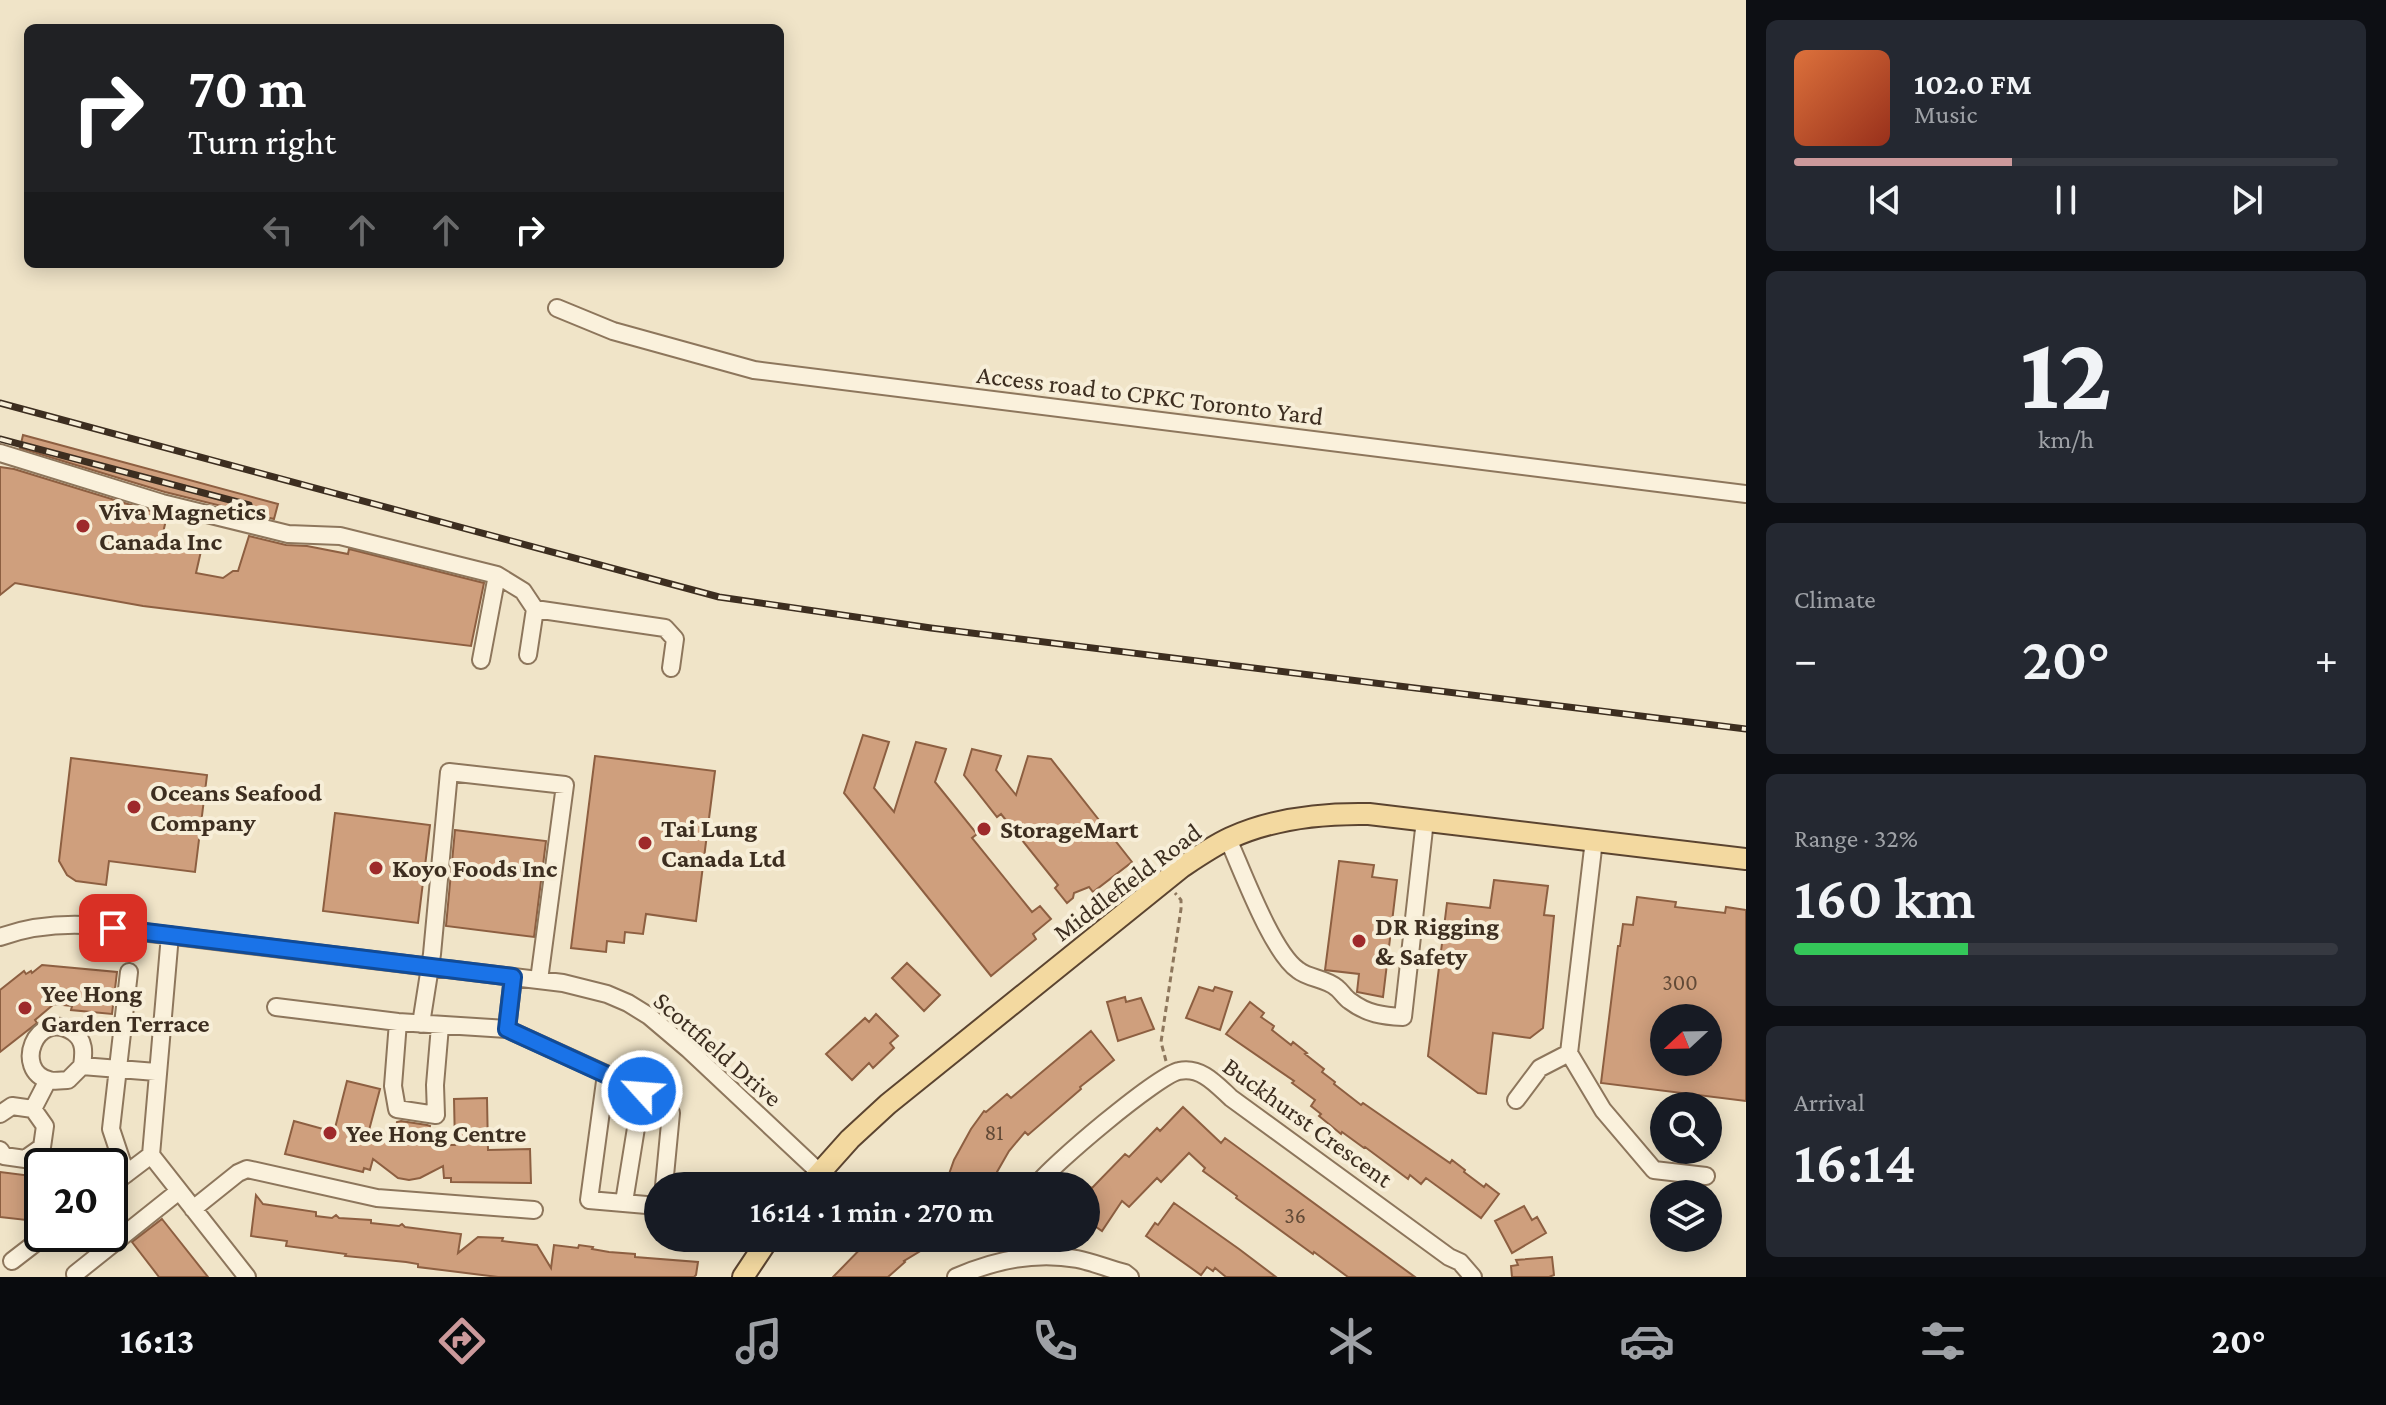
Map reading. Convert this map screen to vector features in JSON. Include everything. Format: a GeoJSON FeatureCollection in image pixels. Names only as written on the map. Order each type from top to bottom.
{"type":"FeatureCollection","features":[{"type":"Feature","properties":{"kind":"main road","name":"Middlefield Road"},"geometry":{"type":"LineString","coordinates":[[821,1172],[888,1104],[1182,867],[1228,839],[1277,822],[1323,814],[1369,814],[1746,859]]}},
{"type":"Feature","properties":{"kind":"main road"},"geometry":{"type":"LineString","coordinates":[[743,1277],[760,1252]]}},
{"type":"Feature","properties":{"kind":"street","name":"Access road to CPKC Toronto Yard"},"geometry":{"type":"LineString","coordinates":[[557,308],[613,331],[754,370],[1746,494]]}},
{"type":"Feature","properties":{"kind":"street"},"geometry":{"type":"LineString","coordinates":[[0,453],[176,507],[288,534],[340,536],[497,575],[523,591],[535,609],[528,655]]}},
{"type":"Feature","properties":{"kind":"street"},"geometry":{"type":"LineString","coordinates":[[481,660],[497,575]]}},
{"type":"Feature","properties":{"kind":"street"},"geometry":{"type":"LineString","coordinates":[[535,609],[665,628],[675,639],[671,668]]}},
{"type":"Feature","properties":{"kind":"street"},"geometry":{"type":"LineString","coordinates":[[421,1024],[430,967],[449,772],[565,785],[539,980]]}},
{"type":"Feature","properties":{"kind":"street"},"geometry":{"type":"LineString","coordinates":[[1228,839],[1286,960],[1299,972],[1336,987],[1350,1001],[1375,1016],[1403,1017],[1425,820]]}},
{"type":"Feature","properties":{"kind":"street"},"geometry":{"type":"LineString","coordinates":[[1594,840],[1569,1053],[1603,1110],[1654,1170],[1706,1176]]}},
{"type":"Feature","properties":{"kind":"street","name":"Scottfield Drive"},"geometry":{"type":"LineString","coordinates":[[0,937],[34,927],[59,924],[563,983],[607,994],[649,1016],[688,1049],[807,1172]]}},
{"type":"Feature","properties":{"kind":"street"},"geometry":{"type":"LineString","coordinates":[[170,935],[151,1155],[251,1276]]}},
{"type":"Feature","properties":{"kind":"street"},"geometry":{"type":"LineString","coordinates":[[117,1148],[111,1129],[129,972]]}},
{"type":"Feature","properties":{"kind":"street"},"geometry":{"type":"LineString","coordinates":[[507,1029],[513,977]]}},
{"type":"Feature","properties":{"kind":"street"},"geometry":{"type":"LineString","coordinates":[[276,1007],[398,1022],[507,1029],[642,1091],[671,1113],[665,1172]]}},
{"type":"Feature","properties":{"kind":"street"},"geometry":{"type":"LineString","coordinates":[[398,1022],[393,1086],[397,1109],[436,1115],[440,1026]]}},
{"type":"Feature","properties":{"kind":"street"},"geometry":{"type":"LineString","coordinates":[[62,1027],[77,1035],[84,1049],[82,1066],[68,1080],[48,1080],[35,1071],[29,1055],[34,1039],[46,1029],[62,1027]]}},
{"type":"Feature","properties":{"kind":"street"},"geometry":{"type":"LineString","coordinates":[[1516,1100],[1540,1068],[1569,1053]]}},
{"type":"Feature","properties":{"kind":"street"},"geometry":{"type":"LineString","coordinates":[[82,1066],[156,1072]]}},
{"type":"Feature","properties":{"kind":"street","name":"Buckhurst Crescent"},"geometry":{"type":"LineString","coordinates":[[1048,1172],[1158,1082],[1180,1071],[1192,1071],[1215,1083],[1231,1098],[1460,1262],[1473,1277]]}},
{"type":"Feature","properties":{"kind":"street"},"geometry":{"type":"LineString","coordinates":[[606,1074],[589,1200],[644,1204]]}},
{"type":"Feature","properties":{"kind":"street"},"geometry":{"type":"LineString","coordinates":[[33,1109],[48,1080]]}},
{"type":"Feature","properties":{"kind":"street"},"geometry":{"type":"LineString","coordinates":[[624,1202],[642,1091]]}},
{"type":"Feature","properties":{"kind":"street"},"geometry":{"type":"LineString","coordinates":[[0,1114],[12,1106],[33,1109],[45,1126],[42,1147],[25,1159],[4,1156],[0,1150]]}},
{"type":"Feature","properties":{"kind":"street"},"geometry":{"type":"LineString","coordinates":[[128,1172],[151,1155]]}},
{"type":"Feature","properties":{"kind":"street"},"geometry":{"type":"LineString","coordinates":[[193,1209],[247,1169],[377,1198],[534,1210]]}},
{"type":"Feature","properties":{"kind":"street"},"geometry":{"type":"LineString","coordinates":[[75,1274],[179,1191]]}},
{"type":"Feature","properties":{"kind":"street"},"geometry":{"type":"LineString","coordinates":[[12,1261],[24,1252]]}},
{"type":"Feature","properties":{"kind":"street"},"geometry":{"type":"LineString","coordinates":[[956,1277],[1016,1252]]}},
{"type":"Feature","properties":{"kind":"street"},"geometry":{"type":"LineString","coordinates":[[1049,1252],[1130,1277]]}},
{"type":"Feature","properties":{"kind":"path"},"geometry":{"type":"LineString","coordinates":[[1164,1051],[1161,1042],[1181,900]]}},
{"type":"Feature","properties":{"kind":"building"},"geometry":{"type":"Polygon","coordinates":[[[23,435],[278,504],[274,519],[165,492],[20,448],[23,435]]]}},
{"type":"Feature","properties":{"kind":"building"},"geometry":{"type":"Polygon","coordinates":[[[0,467],[167,516],[161,541],[201,551],[196,573],[223,578],[238,571],[249,536],[348,554],[349,549],[484,583],[471,646],[143,606],[15,583],[0,595],[0,467]]]}},
{"type":"Feature","properties":{"kind":"building"},"geometry":{"type":"Polygon","coordinates":[[[863,735],[889,742],[874,788],[894,812],[916,742],[946,749],[935,782],[977,834],[972,838],[1032,912],[1040,906],[1051,919],[1033,934],[1036,939],[991,976],[844,793],[863,735]]]}},
{"type":"Feature","properties":{"kind":"building"},"geometry":{"type":"Polygon","coordinates":[[[972,749],[1001,756],[996,770],[1016,795],[1028,756],[1051,759],[1132,862],[1093,892],[1089,887],[1074,893],[1067,903],[1055,888],[1058,885],[1001,814],[997,817],[964,775],[972,749]]]}},
{"type":"Feature","properties":{"kind":"building","name":"Tai Lung Canada Ltd"},"geometry":{"type":"Polygon","coordinates":[[[595,756],[715,771],[696,921],[646,914],[643,934],[625,932],[624,943],[607,941],[606,952],[571,948],[595,756]]]}},
{"type":"Feature","properties":{"kind":"building","name":"Oceans Seafood Company"},"geometry":{"type":"Polygon","coordinates":[[[71,758],[207,775],[195,872],[109,861],[106,885],[76,881],[67,875],[59,861],[71,758]]]}},
{"type":"Feature","properties":{"kind":"building","name":"Koyo Foods Inc"},"geometry":{"type":"Polygon","coordinates":[[[335,813],[430,825],[418,923],[323,911],[335,813]]]}},
{"type":"Feature","properties":{"kind":"building"},"geometry":{"type":"Polygon","coordinates":[[[455,830],[546,841],[534,937],[446,926],[455,830]]]}},
{"type":"Feature","properties":{"kind":"building","name":"DR Rigging & Safety"},"geometry":{"type":"Polygon","coordinates":[[[1339,861],[1374,865],[1372,877],[1397,880],[1383,997],[1357,992],[1359,974],[1325,970],[1339,861]]]}},
{"type":"Feature","properties":{"kind":"building"},"geometry":{"type":"Polygon","coordinates":[[[1494,880],[1548,886],[1544,915],[1554,916],[1543,1028],[1530,1038],[1493,1033],[1486,1094],[1478,1093],[1428,1056],[1447,903],[1490,908],[1494,880]]]}},
{"type":"Feature","properties":{"kind":"building"},"geometry":{"type":"Polygon","coordinates":[[[1637,897],[1676,902],[1675,907],[1725,913],[1726,907],[1746,910],[1746,1101],[1722,1098],[1722,1092],[1674,1092],[1601,1083],[1623,924],[1633,925],[1637,897]]]}},
{"type":"Feature","properties":{"kind":"building"},"geometry":{"type":"Polygon","coordinates":[[[907,963],[940,995],[924,1011],[892,978],[907,963]]]}},
{"type":"Feature","properties":{"kind":"building","name":"Yee Hong Garden Terrace"},"geometry":{"type":"Polygon","coordinates":[[[42,965],[117,972],[112,1014],[71,1010],[72,1006],[54,1004],[35,1020],[37,1023],[0,1052],[0,990],[24,971],[26,974],[32,973],[42,965]]]}},
{"type":"Feature","properties":{"kind":"building"},"geometry":{"type":"Polygon","coordinates":[[[1199,987],[1232,992],[1220,1030],[1186,1018],[1199,987]]]}},
{"type":"Feature","properties":{"kind":"building"},"geometry":{"type":"Polygon","coordinates":[[[1125,997],[1126,1002],[1141,998],[1154,1029],[1118,1041],[1107,1002],[1125,997]]]}},
{"type":"Feature","properties":{"kind":"building"},"geometry":{"type":"Polygon","coordinates":[[[1250,1002],[1264,1013],[1261,1017],[1274,1026],[1272,1030],[1307,1053],[1334,1084],[1361,1105],[1363,1103],[1450,1163],[1452,1160],[1484,1187],[1486,1184],[1499,1194],[1481,1218],[1426,1178],[1421,1184],[1410,1175],[1408,1179],[1365,1147],[1341,1134],[1319,1116],[1321,1114],[1311,1106],[1315,1100],[1292,1083],[1294,1081],[1226,1034],[1250,1002]]]}},
{"type":"Feature","properties":{"kind":"building"},"geometry":{"type":"Polygon","coordinates":[[[876,1014],[898,1036],[890,1043],[894,1048],[873,1068],[869,1063],[852,1080],[826,1054],[865,1018],[869,1022],[876,1014]]]}},
{"type":"Feature","properties":{"kind":"building"},"geometry":{"type":"Polygon","coordinates":[[[1091,1031],[1114,1060],[1028,1135],[1025,1132],[997,1172],[950,1172],[971,1129],[984,1111],[1007,1094],[1011,1098],[1091,1031]]]}},
{"type":"Feature","properties":{"kind":"building","name":"Yee Hong Centre"},"geometry":{"type":"Polygon","coordinates":[[[347,1081],[380,1089],[368,1134],[394,1141],[397,1122],[401,1121],[430,1126],[427,1145],[455,1145],[454,1099],[487,1098],[488,1150],[530,1149],[531,1183],[451,1182],[451,1178],[444,1178],[443,1166],[409,1180],[398,1178],[373,1159],[370,1170],[364,1168],[363,1172],[285,1154],[294,1121],[334,1132],[347,1081]]]}},
{"type":"Feature","properties":{"kind":"building"},"geometry":{"type":"Polygon","coordinates":[[[1183,1107],[1221,1143],[1225,1138],[1415,1277],[1348,1277],[1236,1198],[1203,1171],[1205,1168],[1189,1153],[1161,1182],[1157,1178],[1129,1207],[1122,1201],[1102,1231],[1100,1180],[1125,1154],[1129,1157],[1157,1128],[1160,1131],[1183,1107]]]}},
{"type":"Feature","properties":{"kind":"building"},"geometry":{"type":"Polygon","coordinates":[[[0,1172],[24,1175],[24,1220],[0,1217],[0,1172]]]}},
{"type":"Feature","properties":{"kind":"building"},"geometry":{"type":"Polygon","coordinates":[[[256,1195],[263,1204],[316,1212],[316,1216],[332,1218],[336,1215],[339,1218],[371,1220],[371,1223],[402,1224],[405,1227],[461,1234],[458,1253],[478,1237],[503,1238],[502,1241],[537,1245],[551,1268],[554,1245],[578,1248],[579,1245],[635,1254],[635,1257],[698,1262],[696,1275],[498,1277],[286,1246],[287,1241],[251,1236],[256,1195]]]}},
{"type":"Feature","properties":{"kind":"building"},"geometry":{"type":"Polygon","coordinates":[[[1174,1203],[1276,1277],[1226,1277],[1215,1268],[1213,1271],[1207,1267],[1201,1275],[1146,1236],[1174,1203]]]}},
{"type":"Feature","properties":{"kind":"building"},"geometry":{"type":"Polygon","coordinates":[[[1524,1206],[1532,1220],[1537,1217],[1546,1233],[1512,1253],[1495,1221],[1524,1206]]]}},
{"type":"Feature","properties":{"kind":"building"},"geometry":{"type":"Polygon","coordinates":[[[162,1219],[208,1277],[159,1277],[132,1242],[162,1219]]]}},
{"type":"Feature","properties":{"kind":"building"},"geometry":{"type":"Polygon","coordinates":[[[857,1252],[919,1252],[888,1277],[833,1277],[857,1252]]]}},
{"type":"Feature","properties":{"kind":"building"},"geometry":{"type":"Polygon","coordinates":[[[1552,1257],[1554,1275],[1512,1277],[1511,1266],[1518,1265],[1516,1260],[1552,1257]]]}},
{"type":"Feature","properties":{"kind":"railway"},"geometry":{"type":"LineString","coordinates":[[0,403],[719,597],[931,628],[1746,729]]}},
{"type":"Feature","properties":{"kind":"railway"},"geometry":{"type":"LineString","coordinates":[[0,439],[249,505]]}},
{"type":"Feature","properties":{"kind":"place","name":"Viva Magnetics Canada Inc"},"geometry":{"type":"Point","coordinates":[83,526]}},
{"type":"Feature","properties":{"kind":"place","name":"Oceans Seafood Company"},"geometry":{"type":"Point","coordinates":[134,807]}},
{"type":"Feature","properties":{"kind":"place","name":"StorageMart"},"geometry":{"type":"Point","coordinates":[984,829]}},
{"type":"Feature","properties":{"kind":"place","name":"Tai Lung Canada Ltd"},"geometry":{"type":"Point","coordinates":[645,843]}},
{"type":"Feature","properties":{"kind":"place","name":"Koyo Foods Inc"},"geometry":{"type":"Point","coordinates":[376,868]}},
{"type":"Feature","properties":{"kind":"place","name":"DR Rigging & Safety"},"geometry":{"type":"Point","coordinates":[1359,941]}},
{"type":"Feature","properties":{"kind":"place","name":"Yee Hong Garden Terrace"},"geometry":{"type":"Point","coordinates":[25,1008]}},
{"type":"Feature","properties":{"kind":"place","name":"Yee Hong Centre"},"geometry":{"type":"Point","coordinates":[330,1133]}},
{"type":"Feature","properties":{"kind":"route"},"geometry":{"type":"LineString","coordinates":[[113,928],[513,977],[507,1029],[642,1091]]}}]}
